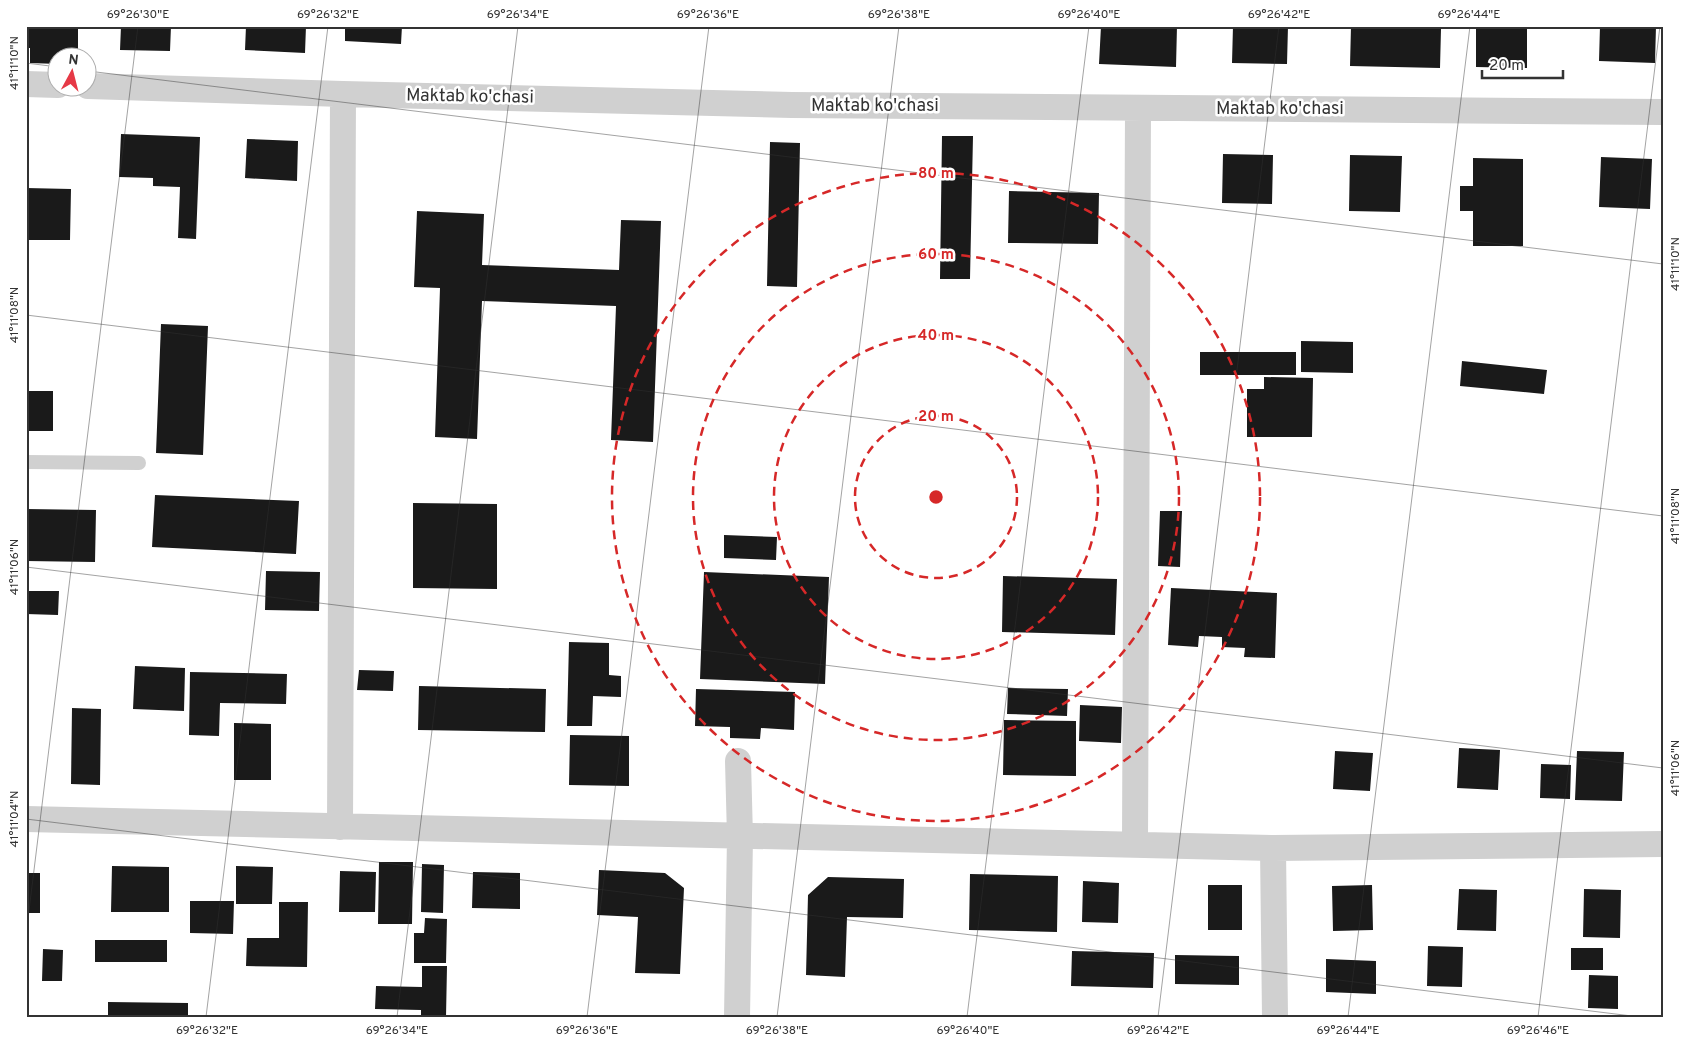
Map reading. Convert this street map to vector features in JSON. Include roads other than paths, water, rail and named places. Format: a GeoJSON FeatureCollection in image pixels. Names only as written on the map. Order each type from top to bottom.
{"type":"FeatureCollection","features":[{"type":"Feature","properties":{"kind":"street"},"geometry":{"type":"LineString","coordinates":[[26,84],[48,85]]}},
{"type":"Feature","properties":{"kind":"street","name":"Maktab ko'chasi"},"geometry":{"type":"LineString","coordinates":[[98,86],[792,105],[1663,112]]}},
{"type":"Feature","properties":{"kind":"street"},"geometry":{"type":"LineString","coordinates":[[340,827],[343,94]]}},
{"type":"Feature","properties":{"kind":"street"},"geometry":{"type":"LineString","coordinates":[[1136,844],[1138,108]]}},
{"type":"Feature","properties":{"kind":"street"},"geometry":{"type":"LineString","coordinates":[[737,1017],[740,837],[738,761]]}},
{"type":"Feature","properties":{"kind":"street"},"geometry":{"type":"LineString","coordinates":[[26,819],[1273,848],[1663,844]]}},
{"type":"Feature","properties":{"kind":"street"},"geometry":{"type":"LineString","coordinates":[[1273,848],[1275,1017]]}},
{"type":"Feature","properties":{"kind":"lane"},"geometry":{"type":"LineString","coordinates":[[26,462],[139,463]]}}]}
